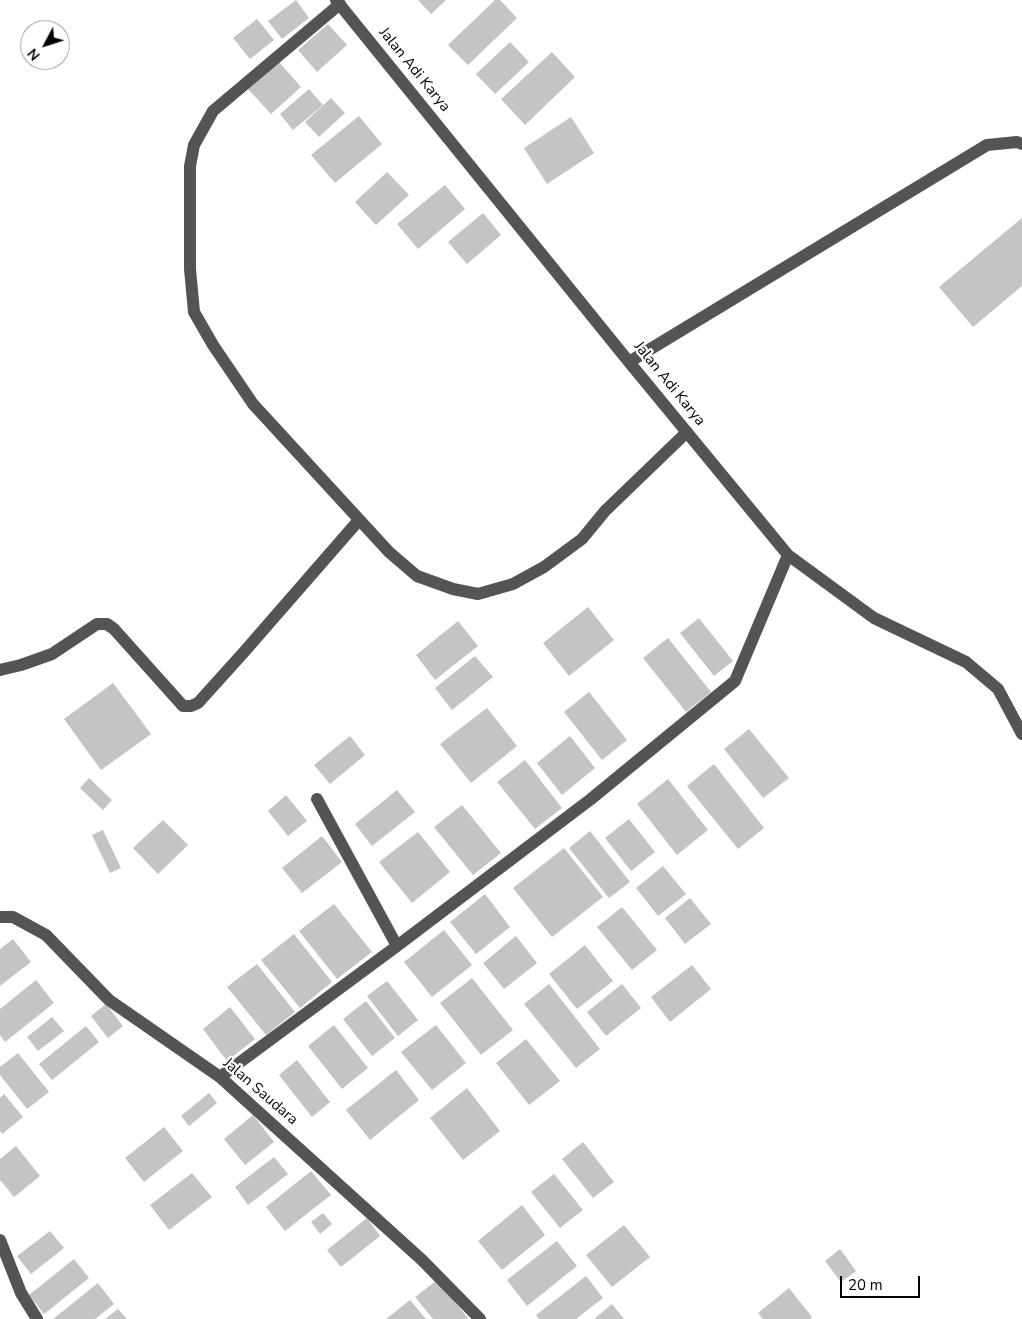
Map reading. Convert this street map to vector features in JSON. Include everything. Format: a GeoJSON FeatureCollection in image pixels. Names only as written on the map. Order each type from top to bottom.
{"type":"FeatureCollection","features":[{"type":"Feature","properties":{"kind":"street","name":"Jalan Adi Karya"},"geometry":{"type":"LineString","coordinates":[[338,2],[629,362],[788,555],[874,618],[966,662],[998,690],[1022,734]]}},
{"type":"Feature","properties":{"kind":"street"},"geometry":{"type":"LineString","coordinates":[[338,2],[213,111],[194,145],[190,166],[190,270],[194,312],[218,353],[253,404],[389,552],[417,576],[478,594],[513,584],[544,567],[582,538],[605,511],[687,432]]}},
{"type":"Feature","properties":{"kind":"street"},"geometry":{"type":"LineString","coordinates":[[629,362],[987,145],[1017,142],[1022,144]]}},
{"type":"Feature","properties":{"kind":"street"},"geometry":{"type":"LineString","coordinates":[[0,670],[52,654],[97,624],[106,624],[114,629],[183,706],[191,706],[198,702],[244,652],[360,520]]}},
{"type":"Feature","properties":{"kind":"street"},"geometry":{"type":"LineString","coordinates":[[220,1077],[591,799],[735,682],[788,555]]}},
{"type":"Feature","properties":{"kind":"street"},"geometry":{"type":"LineString","coordinates":[[317,799],[397,946]]}},
{"type":"Feature","properties":{"kind":"street","name":"Jalan Saudara"},"geometry":{"type":"LineString","coordinates":[[0,917],[13,917],[46,935],[109,1000],[220,1077],[422,1260],[480,1319]]}},
{"type":"Feature","properties":{"kind":"street"},"geometry":{"type":"LineString","coordinates":[[0,1240],[21,1293],[37,1319]]}},
{"type":"Feature","properties":{"kind":"building"},"geometry":{"type":"Polygon","coordinates":[[[296,0],[309,18],[282,39],[268,21],[296,0]]]}},
{"type":"Feature","properties":{"kind":"building"},"geometry":{"type":"Polygon","coordinates":[[[418,0],[446,0],[431,14],[418,0]]]}},
{"type":"Feature","properties":{"kind":"building"},"geometry":{"type":"Polygon","coordinates":[[[495,0],[500,0],[517,18],[468,65],[448,45],[495,0]]]}},
{"type":"Feature","properties":{"kind":"building"},"geometry":{"type":"Polygon","coordinates":[[[257,19],[274,40],[250,59],[233,38],[257,19]]]}},
{"type":"Feature","properties":{"kind":"building"},"geometry":{"type":"Polygon","coordinates":[[[328,24],[347,45],[317,72],[298,50],[328,24]]]}},
{"type":"Feature","properties":{"kind":"building"},"geometry":{"type":"Polygon","coordinates":[[[510,42],[529,62],[495,94],[476,74],[510,42]]]}},
{"type":"Feature","properties":{"kind":"building"},"geometry":{"type":"Polygon","coordinates":[[[552,52],[575,77],[525,125],[501,99],[552,52]]]}},
{"type":"Feature","properties":{"kind":"building"},"geometry":{"type":"Polygon","coordinates":[[[279,62],[301,87],[271,114],[248,89],[279,62]]]}},
{"type":"Feature","properties":{"kind":"building"},"geometry":{"type":"Polygon","coordinates":[[[309,89],[323,105],[293,130],[280,114],[309,89]]]}},
{"type":"Feature","properties":{"kind":"building"},"geometry":{"type":"Polygon","coordinates":[[[331,98],[345,113],[319,137],[305,122],[331,98]]]}},
{"type":"Feature","properties":{"kind":"building"},"geometry":{"type":"Polygon","coordinates":[[[359,116],[382,144],[335,183],[311,155],[359,116]]]}},
{"type":"Feature","properties":{"kind":"building"},"geometry":{"type":"Polygon","coordinates":[[[571,117],[594,153],[547,184],[524,148],[571,117]]]}},
{"type":"Feature","properties":{"kind":"building"},"geometry":{"type":"Polygon","coordinates":[[[387,172],[409,195],[376,225],[355,202],[387,172]]]}},
{"type":"Feature","properties":{"kind":"building"},"geometry":{"type":"Polygon","coordinates":[[[445,185],[465,209],[418,249],[397,224],[445,185]]]}},
{"type":"Feature","properties":{"kind":"building"},"geometry":{"type":"Polygon","coordinates":[[[483,213],[501,235],[467,264],[448,242],[483,213]]]}},
{"type":"Feature","properties":{"kind":"building"},"geometry":{"type":"Polygon","coordinates":[[[1022,218],[1022,286],[973,327],[939,287],[1022,218]]]}},
{"type":"Feature","properties":{"kind":"building"},"geometry":{"type":"Polygon","coordinates":[[[588,607],[614,640],[569,676],[543,643],[588,607]]]}},
{"type":"Feature","properties":{"kind":"building"},"geometry":{"type":"Polygon","coordinates":[[[699,618],[733,661],[714,676],[680,633],[699,618]]]}},
{"type":"Feature","properties":{"kind":"building"},"geometry":{"type":"Polygon","coordinates":[[[458,621],[478,646],[435,680],[416,655],[458,621]]]}},
{"type":"Feature","properties":{"kind":"building"},"geometry":{"type":"Polygon","coordinates":[[[668,638],[711,692],[686,712],[643,658],[668,638]]]}},
{"type":"Feature","properties":{"kind":"building"},"geometry":{"type":"Polygon","coordinates":[[[475,656],[493,677],[452,710],[435,688],[475,656]]]}},
{"type":"Feature","properties":{"kind":"building"},"geometry":{"type":"Polygon","coordinates":[[[113,683],[151,734],[101,770],[64,719],[113,683]]]}},
{"type":"Feature","properties":{"kind":"building"},"geometry":{"type":"Polygon","coordinates":[[[589,692],[627,740],[602,760],[564,712],[589,692]]]}},
{"type":"Feature","properties":{"kind":"building"},"geometry":{"type":"Polygon","coordinates":[[[487,708],[517,746],[471,783],[440,744],[487,708]]]}},
{"type":"Feature","properties":{"kind":"building"},"geometry":{"type":"Polygon","coordinates":[[[749,729],[789,778],[763,798],[724,749],[749,729]]]}},
{"type":"Feature","properties":{"kind":"building"},"geometry":{"type":"Polygon","coordinates":[[[350,736],[365,755],[330,784],[314,765],[350,736]]]}},
{"type":"Feature","properties":{"kind":"building"},"geometry":{"type":"Polygon","coordinates":[[[570,736],[595,768],[562,795],[537,763],[570,736]]]}},
{"type":"Feature","properties":{"kind":"building"},"geometry":{"type":"Polygon","coordinates":[[[525,760],[562,808],[535,829],[497,782],[525,760]]]}},
{"type":"Feature","properties":{"kind":"building"},"geometry":{"type":"Polygon","coordinates":[[[714,764],[764,828],[738,849],[687,786],[714,764]]]}},
{"type":"Feature","properties":{"kind":"building"},"geometry":{"type":"Polygon","coordinates":[[[89,778],[112,800],[103,810],[80,788],[89,778]]]}},
{"type":"Feature","properties":{"kind":"building"},"geometry":{"type":"Polygon","coordinates":[[[668,779],[708,830],[677,855],[637,804],[668,779]]]}},
{"type":"Feature","properties":{"kind":"building"},"geometry":{"type":"Polygon","coordinates":[[[397,790],[415,812],[372,846],[355,824],[397,790]]]}},
{"type":"Feature","properties":{"kind":"building"},"geometry":{"type":"Polygon","coordinates":[[[286,795],[307,821],[288,836],[268,811],[286,795]]]}},
{"type":"Feature","properties":{"kind":"building"},"geometry":{"type":"Polygon","coordinates":[[[462,805],[501,853],[473,875],[434,827],[462,805]]]}},
{"type":"Feature","properties":{"kind":"building"},"geometry":{"type":"Polygon","coordinates":[[[629,819],[655,852],[631,871],[605,838],[629,819]]]}},
{"type":"Feature","properties":{"kind":"building"},"geometry":{"type":"Polygon","coordinates":[[[163,820],[188,845],[158,874],[133,848],[163,820]]]}},
{"type":"Feature","properties":{"kind":"building"},"geometry":{"type":"Polygon","coordinates":[[[103,830],[121,868],[110,873],[92,835],[103,830]]]}},
{"type":"Feature","properties":{"kind":"building"},"geometry":{"type":"Polygon","coordinates":[[[590,831],[630,882],[609,898],[569,848],[590,831]]]}},
{"type":"Feature","properties":{"kind":"building"},"geometry":{"type":"Polygon","coordinates":[[[418,832],[450,872],[412,903],[379,862],[418,832]]]}},
{"type":"Feature","properties":{"kind":"building"},"geometry":{"type":"Polygon","coordinates":[[[322,836],[342,862],[302,893],[282,868],[322,836]]]}},
{"type":"Feature","properties":{"kind":"building"},"geometry":{"type":"Polygon","coordinates":[[[564,848],[603,897],[552,937],[513,888],[564,848]]]}},
{"type":"Feature","properties":{"kind":"building"},"geometry":{"type":"Polygon","coordinates":[[[663,866],[686,894],[658,916],[636,888],[663,866]]]}},
{"type":"Feature","properties":{"kind":"building"},"geometry":{"type":"Polygon","coordinates":[[[485,894],[510,927],[476,954],[450,922],[485,894]]]}},
{"type":"Feature","properties":{"kind":"building"},"geometry":{"type":"Polygon","coordinates":[[[690,898],[711,924],[685,944],[665,918],[690,898]]]}},
{"type":"Feature","properties":{"kind":"building"},"geometry":{"type":"Polygon","coordinates":[[[334,904],[372,952],[337,979],[299,931],[334,904]]]}},
{"type":"Feature","properties":{"kind":"building"},"geometry":{"type":"Polygon","coordinates":[[[622,907],[657,950],[632,970],[597,927],[622,907]]]}},
{"type":"Feature","properties":{"kind":"building"},"geometry":{"type":"Polygon","coordinates":[[[444,930],[472,965],[432,997],[404,962],[444,930]]]}},
{"type":"Feature","properties":{"kind":"building"},"geometry":{"type":"Polygon","coordinates":[[[294,934],[332,982],[300,1008],[261,960],[294,934]]]}},
{"type":"Feature","properties":{"kind":"building"},"geometry":{"type":"Polygon","coordinates":[[[516,936],[537,963],[504,989],[483,963],[516,936]]]}},
{"type":"Feature","properties":{"kind":"building"},"geometry":{"type":"Polygon","coordinates":[[[13,939],[31,962],[0,986],[0,949],[13,939]]]}},
{"type":"Feature","properties":{"kind":"building"},"geometry":{"type":"Polygon","coordinates":[[[585,945],[613,981],[577,1009],[549,974],[585,945]]]}},
{"type":"Feature","properties":{"kind":"building"},"geometry":{"type":"Polygon","coordinates":[[[257,964],[295,1012],[266,1035],[227,987],[257,964]]]}},
{"type":"Feature","properties":{"kind":"building"},"geometry":{"type":"Polygon","coordinates":[[[692,965],[711,989],[670,1022],[651,997],[692,965]]]}},
{"type":"Feature","properties":{"kind":"building"},"geometry":{"type":"Polygon","coordinates":[[[472,978],[513,1030],[481,1055],[440,1003],[472,978]]]}},
{"type":"Feature","properties":{"kind":"building"},"geometry":{"type":"Polygon","coordinates":[[[36,980],[54,1003],[5,1042],[0,1035],[0,1009],[36,980]]]}},
{"type":"Feature","properties":{"kind":"building"},"geometry":{"type":"Polygon","coordinates":[[[387,981],[418,1020],[398,1036],[367,996],[387,981]]]}},
{"type":"Feature","properties":{"kind":"building"},"geometry":{"type":"Polygon","coordinates":[[[549,984],[600,1049],[576,1068],[524,1004],[549,984]]]}},
{"type":"Feature","properties":{"kind":"building"},"geometry":{"type":"Polygon","coordinates":[[[622,984],[641,1008],[606,1036],[587,1012],[622,984]]]}},
{"type":"Feature","properties":{"kind":"building"},"geometry":{"type":"Polygon","coordinates":[[[366,1001],[395,1038],[372,1056],[343,1019],[366,1001]]]}},
{"type":"Feature","properties":{"kind":"building"},"geometry":{"type":"Polygon","coordinates":[[[106,1004],[123,1026],[108,1038],[91,1016],[106,1004]]]}},
{"type":"Feature","properties":{"kind":"building"},"geometry":{"type":"Polygon","coordinates":[[[230,1007],[255,1039],[227,1061],[203,1029],[230,1007]]]}},
{"type":"Feature","properties":{"kind":"building"},"geometry":{"type":"Polygon","coordinates":[[[52,1017],[64,1031],[38,1051],[27,1037],[52,1017]]]}},
{"type":"Feature","properties":{"kind":"building"},"geometry":{"type":"Polygon","coordinates":[[[334,1025],[368,1068],[342,1089],[308,1046],[334,1025]]]}},
{"type":"Feature","properties":{"kind":"building"},"geometry":{"type":"Polygon","coordinates":[[[436,1025],[466,1063],[432,1090],[401,1052],[436,1025]]]}},
{"type":"Feature","properties":{"kind":"building"},"geometry":{"type":"Polygon","coordinates":[[[86,1026],[99,1042],[52,1080],[39,1064],[86,1026]]]}},
{"type":"Feature","properties":{"kind":"building"},"geometry":{"type":"Polygon","coordinates":[[[526,1039],[560,1081],[529,1105],[496,1063],[526,1039]]]}},
{"type":"Feature","properties":{"kind":"building"},"geometry":{"type":"Polygon","coordinates":[[[18,1053],[49,1092],[27,1109],[0,1075],[0,1067],[18,1053]]]}},
{"type":"Feature","properties":{"kind":"building"},"geometry":{"type":"Polygon","coordinates":[[[297,1060],[330,1102],[312,1117],[279,1075],[297,1060]]]}},
{"type":"Feature","properties":{"kind":"building"},"geometry":{"type":"Polygon","coordinates":[[[396,1070],[419,1100],[370,1140],[346,1110],[396,1070]]]}},
{"type":"Feature","properties":{"kind":"building"},"geometry":{"type":"Polygon","coordinates":[[[467,1088],[500,1131],[463,1160],[430,1118],[467,1088]]]}},
{"type":"Feature","properties":{"kind":"building"},"geometry":{"type":"Polygon","coordinates":[[[209,1093],[217,1103],[189,1126],[181,1116],[209,1093]]]}},
{"type":"Feature","properties":{"kind":"building"},"geometry":{"type":"Polygon","coordinates":[[[4,1094],[23,1117],[2,1134],[0,1131],[0,1098],[4,1094]]]}},
{"type":"Feature","properties":{"kind":"building"},"geometry":{"type":"Polygon","coordinates":[[[253,1115],[274,1142],[245,1165],[224,1139],[253,1115]]]}},
{"type":"Feature","properties":{"kind":"building"},"geometry":{"type":"Polygon","coordinates":[[[164,1127],[183,1151],[144,1182],[125,1158],[164,1127]]]}},
{"type":"Feature","properties":{"kind":"building"},"geometry":{"type":"Polygon","coordinates":[[[583,1142],[614,1182],[593,1198],[562,1159],[583,1142]]]}},
{"type":"Feature","properties":{"kind":"building"},"geometry":{"type":"Polygon","coordinates":[[[16,1146],[40,1176],[14,1197],[0,1180],[0,1159],[16,1146]]]}},
{"type":"Feature","properties":{"kind":"building"},"geometry":{"type":"Polygon","coordinates":[[[274,1157],[288,1174],[248,1205],[235,1187],[274,1157]]]}},
{"type":"Feature","properties":{"kind":"building"},"geometry":{"type":"Polygon","coordinates":[[[311,1171],[331,1195],[285,1231],[266,1207],[311,1171]]]}},
{"type":"Feature","properties":{"kind":"building"},"geometry":{"type":"Polygon","coordinates":[[[192,1173],[212,1197],[169,1230],[150,1205],[192,1173]]]}},
{"type":"Feature","properties":{"kind":"building"},"geometry":{"type":"Polygon","coordinates":[[[554,1174],[583,1210],[560,1228],[531,1192],[554,1174]]]}},
{"type":"Feature","properties":{"kind":"building"},"geometry":{"type":"Polygon","coordinates":[[[522,1205],[545,1235],[502,1270],[478,1241],[522,1205]]]}},
{"type":"Feature","properties":{"kind":"building"},"geometry":{"type":"Polygon","coordinates":[[[323,1213],[332,1224],[320,1234],[311,1222],[323,1213]]]}},
{"type":"Feature","properties":{"kind":"building"},"geometry":{"type":"Polygon","coordinates":[[[367,1218],[380,1236],[341,1267],[327,1250],[367,1218]]]}},
{"type":"Feature","properties":{"kind":"building"},"geometry":{"type":"Polygon","coordinates":[[[624,1225],[650,1257],[612,1287],[586,1255],[624,1225]]]}},
{"type":"Feature","properties":{"kind":"building"},"geometry":{"type":"Polygon","coordinates":[[[50,1231],[64,1248],[31,1274],[17,1256],[50,1231]]]}},
{"type":"Feature","properties":{"kind":"building"},"geometry":{"type":"Polygon","coordinates":[[[557,1241],[577,1266],[527,1306],[507,1280],[557,1241]]]}},
{"type":"Feature","properties":{"kind":"building"},"geometry":{"type":"Polygon","coordinates":[[[840,1249],[856,1271],[841,1282],[825,1261],[840,1249]]]}},
{"type":"Feature","properties":{"kind":"building"},"geometry":{"type":"Polygon","coordinates":[[[74,1259],[89,1278],[44,1314],[29,1295],[74,1259]]]}},
{"type":"Feature","properties":{"kind":"building"},"geometry":{"type":"Polygon","coordinates":[[[586,1276],[603,1298],[576,1319],[539,1319],[536,1315],[586,1276]]]}},
{"type":"Feature","properties":{"kind":"building"},"geometry":{"type":"Polygon","coordinates":[[[437,1280],[468,1318],[433,1319],[415,1297],[437,1280]]]}},
{"type":"Feature","properties":{"kind":"building"},"geometry":{"type":"Polygon","coordinates":[[[98,1283],[114,1304],[95,1319],[53,1319],[98,1283]]]}},
{"type":"Feature","properties":{"kind":"building"},"geometry":{"type":"Polygon","coordinates":[[[789,1288],[812,1317],[810,1319],[763,1319],[758,1313],[789,1288]]]}},
{"type":"Feature","properties":{"kind":"building"},"geometry":{"type":"Polygon","coordinates":[[[410,1300],[426,1319],[386,1319],[410,1300]]]}},
{"type":"Feature","properties":{"kind":"building"},"geometry":{"type":"Polygon","coordinates":[[[612,1304],[624,1319],[594,1319],[612,1304]]]}},
{"type":"Feature","properties":{"kind":"building"},"geometry":{"type":"Polygon","coordinates":[[[118,1309],[127,1319],[105,1319],[118,1309]]]}}]}
